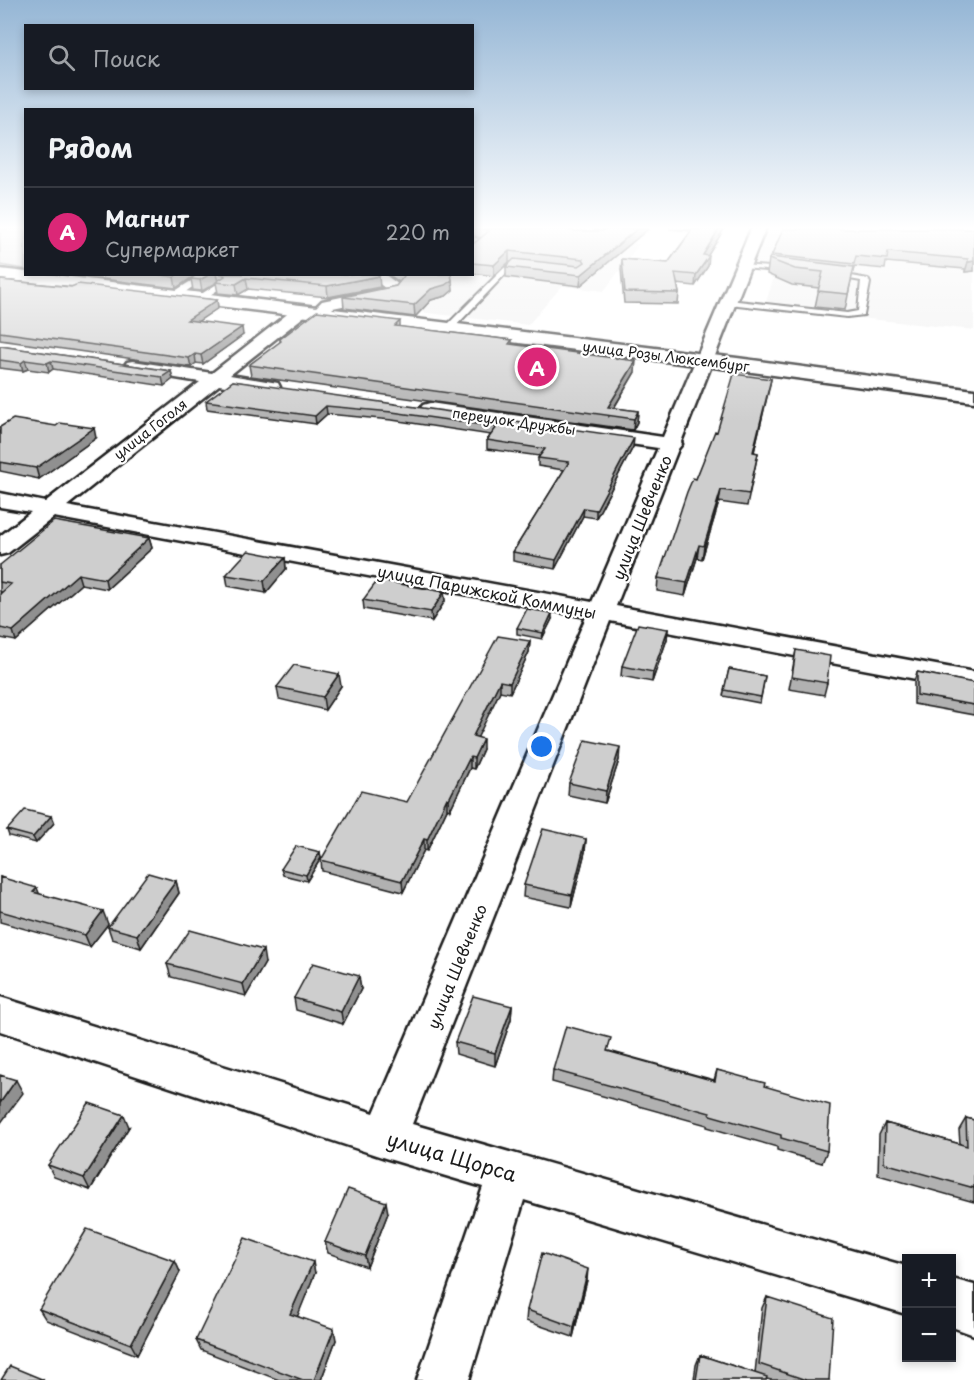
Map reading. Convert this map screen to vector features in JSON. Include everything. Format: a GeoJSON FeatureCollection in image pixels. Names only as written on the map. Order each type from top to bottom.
{"type":"FeatureCollection","features":[{"type":"Feature","properties":{"kind":"main road","name":"улица Розы Люксембург"},"geometry":{"type":"LineString","coordinates":[[165,293],[706,360],[974,396]]}},
{"type":"Feature","properties":{"kind":"street","name":"улица Гоголя"},"geometry":{"type":"LineString","coordinates":[[0,548],[214,378],[309,312],[328,304],[383,293]]}},
{"type":"Feature","properties":{"kind":"street","name":"улица Шевченко"},"geometry":{"type":"LineString","coordinates":[[385,1137],[733,293]]}},
{"type":"Feature","properties":{"kind":"street"},"geometry":{"type":"LineString","coordinates":[[113,364],[294,390]]}},
{"type":"Feature","properties":{"kind":"street","name":"переулок Дружбы"},"geometry":{"type":"LineString","coordinates":[[410,406],[672,444]]}},
{"type":"Feature","properties":{"kind":"street","name":"улица Парижской Коммуны"},"geometry":{"type":"LineString","coordinates":[[0,500],[974,681]]}},
{"type":"Feature","properties":{"kind":"street","name":"улица Щорса"},"geometry":{"type":"LineString","coordinates":[[0,1014],[385,1137],[902,1289]]}},
{"type":"Feature","properties":{"kind":"street"},"geometry":{"type":"LineString","coordinates":[[443,1380],[510,1173]]}},
{"type":"Feature","properties":{"kind":"street"},"geometry":{"type":"LineString","coordinates":[[956,1305],[974,1310]]}},
{"type":"Feature","properties":{"kind":"lane"},"geometry":{"type":"LineString","coordinates":[[199,298],[206,293]]}},
{"type":"Feature","properties":{"kind":"lane"},"geometry":{"type":"LineString","coordinates":[[448,329],[482,293]]}},
{"type":"Feature","properties":{"kind":"lane"},"geometry":{"type":"LineString","coordinates":[[729,302],[847,315],[861,313],[864,293]]}},
{"type":"Feature","properties":{"kind":"shaded area"},"geometry":{"type":"Polygon","coordinates":[[[395,293],[556,293],[528,325],[379,307],[395,293]]]}},
{"type":"Feature","properties":{"kind":"shaded area"},"geometry":{"type":"Polygon","coordinates":[[[769,293],[974,293],[974,330],[764,308],[769,293]]]}},
{"type":"Feature","properties":{"kind":"building"},"geometry":{"type":"Polygon","coordinates":[[[0,293],[160,293],[217,300],[187,320],[242,327],[201,355],[195,354],[189,358],[0,332],[0,293]]]}},
{"type":"Feature","properties":{"kind":"building"},"geometry":{"type":"Polygon","coordinates":[[[360,293],[426,293],[414,305],[343,297],[360,293]]]}},
{"type":"Feature","properties":{"kind":"building"},"geometry":{"type":"Polygon","coordinates":[[[317,311],[400,321],[395,326],[512,340],[509,344],[636,361],[608,407],[638,411],[634,419],[249,365],[317,311]]]}},
{"type":"Feature","properties":{"kind":"building"},"geometry":{"type":"Polygon","coordinates":[[[0,346],[171,371],[162,377],[51,361],[47,363],[25,360],[21,363],[0,360],[0,346]]]}},
{"type":"Feature","properties":{"kind":"building"},"geometry":{"type":"Polygon","coordinates":[[[734,374],[771,379],[753,452],[758,453],[749,494],[721,490],[704,546],[699,545],[687,583],[658,578],[687,492],[693,478],[696,479],[715,431],[717,432],[734,374]]]}},
{"type":"Feature","properties":{"kind":"building"},"geometry":{"type":"Polygon","coordinates":[[[233,381],[634,438],[596,510],[584,508],[556,560],[513,552],[569,462],[538,458],[545,449],[487,440],[497,427],[392,412],[326,406],[315,416],[206,401],[233,381]]]}},
{"type":"Feature","properties":{"kind":"building"},"geometry":{"type":"Polygon","coordinates":[[[13,419],[56,426],[60,423],[94,428],[36,468],[0,462],[0,427],[13,419]]]}},
{"type":"Feature","properties":{"kind":"building"},"geometry":{"type":"Polygon","coordinates":[[[54,521],[149,538],[105,579],[78,574],[13,631],[0,628],[0,594],[11,584],[0,582],[0,565],[54,521]]]}},
{"type":"Feature","properties":{"kind":"building"},"geometry":{"type":"Polygon","coordinates":[[[248,551],[285,558],[264,581],[226,575],[248,551]]]}},
{"type":"Feature","properties":{"kind":"building"},"geometry":{"type":"Polygon","coordinates":[[[378,580],[444,592],[431,612],[363,600],[378,580]]]}},
{"type":"Feature","properties":{"kind":"building"},"geometry":{"type":"Polygon","coordinates":[[[527,609],[552,613],[543,633],[517,628],[527,609]]]}},
{"type":"Feature","properties":{"kind":"building"},"geometry":{"type":"Polygon","coordinates":[[[638,624],[668,629],[653,672],[622,666],[638,624]]]}},
{"type":"Feature","properties":{"kind":"building"},"geometry":{"type":"Polygon","coordinates":[[[498,636],[530,641],[510,683],[500,681],[473,736],[483,739],[474,758],[470,757],[427,840],[424,839],[402,881],[321,860],[361,791],[407,802],[498,636]]]}},
{"type":"Feature","properties":{"kind":"building"},"geometry":{"type":"Polygon","coordinates":[[[796,650],[830,656],[827,683],[792,677],[796,650]]]}},
{"type":"Feature","properties":{"kind":"building"},"geometry":{"type":"Polygon","coordinates":[[[294,665],[339,674],[323,697],[277,687],[294,665]]]}},
{"type":"Feature","properties":{"kind":"building"},"geometry":{"type":"Polygon","coordinates":[[[729,669],[765,676],[761,697],[724,690],[729,669]]]}},
{"type":"Feature","properties":{"kind":"building"},"geometry":{"type":"Polygon","coordinates":[[[917,672],[974,683],[974,705],[917,695],[917,672]]]}},
{"type":"Feature","properties":{"kind":"building"},"geometry":{"type":"Polygon","coordinates":[[[585,740],[620,747],[606,791],[569,783],[585,740]]]}},
{"type":"Feature","properties":{"kind":"building"},"geometry":{"type":"Polygon","coordinates":[[[25,810],[51,816],[33,837],[7,830],[25,810]]]}},
{"type":"Feature","properties":{"kind":"building"},"geometry":{"type":"Polygon","coordinates":[[[543,829],[586,839],[572,895],[524,885],[543,829]]]}},
{"type":"Feature","properties":{"kind":"building"},"geometry":{"type":"Polygon","coordinates":[[[296,846],[320,852],[306,875],[281,869],[296,846]]]}},
{"type":"Feature","properties":{"kind":"building"},"geometry":{"type":"Polygon","coordinates":[[[148,873],[176,881],[137,935],[108,927],[148,873]]]}},
{"type":"Feature","properties":{"kind":"building"},"geometry":{"type":"Polygon","coordinates":[[[0,877],[37,888],[33,892],[103,911],[85,935],[0,911],[0,877]]]}},
{"type":"Feature","properties":{"kind":"building"},"geometry":{"type":"Polygon","coordinates":[[[190,930],[263,950],[243,984],[167,964],[190,930]]]}},
{"type":"Feature","properties":{"kind":"building"},"geometry":{"type":"Polygon","coordinates":[[[313,963],[359,976],[341,1012],[294,998],[313,963]]]}},
{"type":"Feature","properties":{"kind":"building"},"geometry":{"type":"Polygon","coordinates":[[[473,996],[512,1006],[495,1053],[455,1042],[473,996]]]}},
{"type":"Feature","properties":{"kind":"building"},"geometry":{"type":"Polygon","coordinates":[[[566,1026],[611,1038],[607,1051],[715,1081],[717,1070],[830,1105],[827,1151],[710,1115],[710,1113],[553,1070],[566,1026]]]}},
{"type":"Feature","properties":{"kind":"building"},"geometry":{"type":"Polygon","coordinates":[[[0,1075],[16,1080],[0,1103],[0,1075]]]}},
{"type":"Feature","properties":{"kind":"building"},"geometry":{"type":"Polygon","coordinates":[[[89,1103],[124,1115],[84,1178],[48,1165],[89,1103]]]}},
{"type":"Feature","properties":{"kind":"building"},"geometry":{"type":"Polygon","coordinates":[[[966,1118],[974,1120],[974,1188],[884,1163],[885,1123],[967,1146],[966,1118]]]}},
{"type":"Feature","properties":{"kind":"building"},"geometry":{"type":"Polygon","coordinates":[[[348,1189],[386,1202],[365,1256],[325,1242],[348,1189]]]}},
{"type":"Feature","properties":{"kind":"building"},"geometry":{"type":"Polygon","coordinates":[[[87,1229],[175,1261],[131,1344],[39,1309],[87,1229]]]}},
{"type":"Feature","properties":{"kind":"building"},"geometry":{"type":"Polygon","coordinates":[[[245,1238],[313,1262],[290,1314],[334,1329],[314,1380],[303,1380],[196,1340],[245,1238]]]}},
{"type":"Feature","properties":{"kind":"building"},"geometry":{"type":"Polygon","coordinates":[[[542,1253],[588,1269],[574,1327],[527,1310],[542,1253]]]}},
{"type":"Feature","properties":{"kind":"building"},"geometry":{"type":"Polygon","coordinates":[[[767,1297],[833,1318],[829,1380],[806,1380],[759,1364],[767,1297]]]}},
{"type":"Feature","properties":{"kind":"building"},"geometry":{"type":"Polygon","coordinates":[[[700,1355],[767,1377],[766,1380],[696,1380],[700,1355]]]}},
{"type":"Feature","properties":{"kind":"building"},"geometry":{"type":"Polygon","coordinates":[[[10,1366],[44,1380],[1,1380],[10,1366]]]}},
{"type":"Feature","properties":{"kind":"place","name":"Магнит"},"geometry":{"type":"Point","coordinates":[537,367]}}]}
